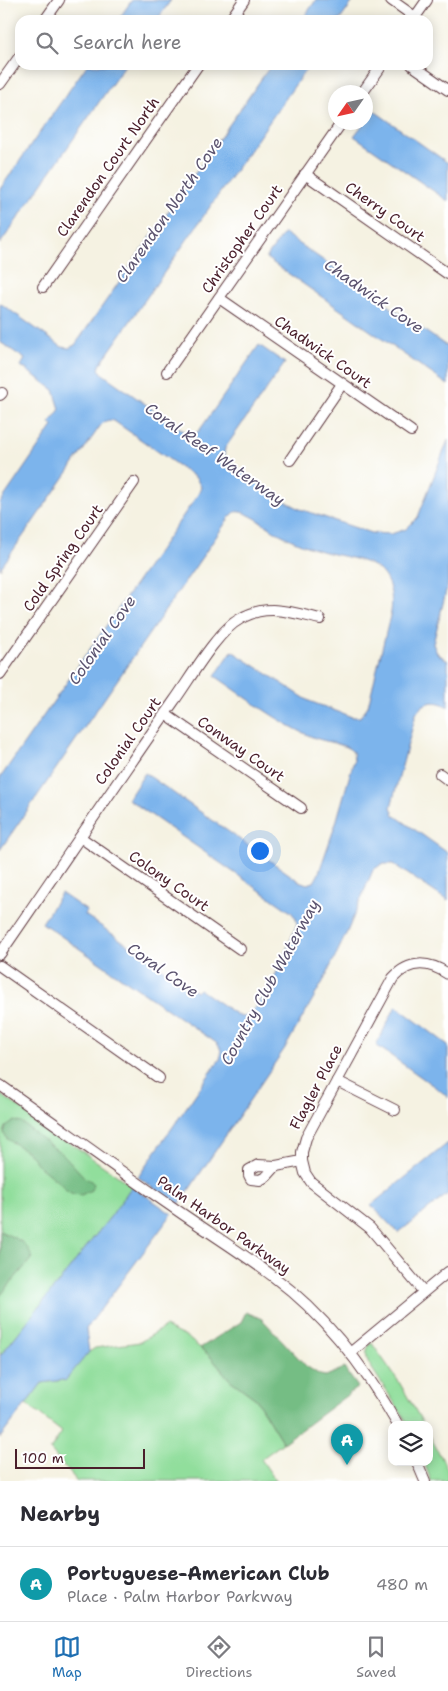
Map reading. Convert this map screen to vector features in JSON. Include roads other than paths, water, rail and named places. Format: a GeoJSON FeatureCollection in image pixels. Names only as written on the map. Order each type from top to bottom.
{"type":"FeatureCollection","features":[{"type":"Feature","properties":{"kind":"street"},"geometry":{"type":"LineString","coordinates":[[48,15],[59,0]]}},
{"type":"Feature","properties":{"kind":"street"},"geometry":{"type":"LineString","coordinates":[[234,15],[244,0]]}},
{"type":"Feature","properties":{"kind":"street"},"geometry":{"type":"LineString","coordinates":[[390,0],[409,15]]}},
{"type":"Feature","properties":{"kind":"street"},"geometry":{"type":"LineString","coordinates":[[417,15],[427,0]]}},
{"type":"Feature","properties":{"kind":"street"},"geometry":{"type":"LineString","coordinates":[[0,84],[15,63]]}},
{"type":"Feature","properties":{"kind":"street","name":"Clarendon Court North"},"geometry":{"type":"LineString","coordinates":[[43,287],[195,70]]}},
{"type":"Feature","properties":{"kind":"street"},"geometry":{"type":"LineString","coordinates":[[368,85],[378,70]]}},
{"type":"Feature","properties":{"kind":"street"},"geometry":{"type":"LineString","coordinates":[[419,70],[448,90]]}},
{"type":"Feature","properties":{"kind":"street","name":"Christopher Court"},"geometry":{"type":"LineString","coordinates":[[167,372],[336,130]]}},
{"type":"Feature","properties":{"kind":"street","name":"Cherry Court"},"geometry":{"type":"LineString","coordinates":[[305,174],[448,274]]}},
{"type":"Feature","properties":{"kind":"street","name":"Chadwick Court"},"geometry":{"type":"LineString","coordinates":[[219,298],[410,431]]}},
{"type":"Feature","properties":{"kind":"street"},"geometry":{"type":"LineString","coordinates":[[290,460],[342,384]]}},
{"type":"Feature","properties":{"kind":"street","name":"Cold Spring Court"},"geometry":{"type":"LineString","coordinates":[[0,674],[134,482]]}},
{"type":"Feature","properties":{"kind":"street","name":"Colonial Court"},"geometry":{"type":"LineString","coordinates":[[0,954],[217,640],[236,621],[251,613],[267,609],[283,610],[320,619]]}},
{"type":"Feature","properties":{"kind":"street","name":"Conway Court"},"geometry":{"type":"LineString","coordinates":[[165,714],[300,808]]}},
{"type":"Feature","properties":{"kind":"street","name":"Colony Court"},"geometry":{"type":"LineString","coordinates":[[80,837],[240,949]]}},
{"type":"Feature","properties":{"kind":"street","name":"Flagler Place"},"geometry":{"type":"LineString","coordinates":[[302,1161],[304,1142],[385,989],[397,973],[408,966],[420,964],[438,968],[448,974]]}},
{"type":"Feature","properties":{"kind":"street"},"geometry":{"type":"LineString","coordinates":[[0,966],[159,1078]]}},
{"type":"Feature","properties":{"kind":"street"},"geometry":{"type":"LineString","coordinates":[[337,1080],[395,1110]]}},
{"type":"Feature","properties":{"kind":"street","name":"Palm Harbor Parkway"},"geometry":{"type":"LineString","coordinates":[[0,1085],[290,1290],[321,1319],[350,1353],[375,1387],[396,1421]]}},
{"type":"Feature","properties":{"kind":"street"},"geometry":{"type":"LineString","coordinates":[[276,1166],[302,1161],[306,1173],[314,1185],[370,1228],[424,1292]]}},
{"type":"Feature","properties":{"kind":"street"},"geometry":{"type":"LineString","coordinates":[[350,1353],[448,1272]]}},
{"type":"Feature","properties":{"kind":"street"},"geometry":{"type":"LineString","coordinates":[[419,1466],[425,1481]]}},
{"type":"Feature","properties":{"kind":"water"},"geometry":{"type":"Polygon","coordinates":[[[132,0],[171,0],[160,15],[122,15],[132,0]]]}},
{"type":"Feature","properties":{"kind":"water"},"geometry":{"type":"Polygon","coordinates":[[[316,0],[354,0],[344,15],[306,15],[316,0]]]}},
{"type":"Feature","properties":{"kind":"water"},"geometry":{"type":"Polygon","coordinates":[[[83,70],[122,70],[0,244],[0,189],[83,70]]]}},
{"type":"Feature","properties":{"kind":"water"},"geometry":{"type":"Polygon","coordinates":[[[268,70],[306,70],[101,363],[99,369],[104,375],[192,435],[199,431],[259,345],[285,363],[225,448],[226,461],[278,497],[300,509],[371,533],[391,534],[406,529],[418,517],[448,440],[448,583],[433,644],[437,653],[448,661],[448,707],[434,702],[422,706],[416,714],[391,807],[394,815],[448,853],[448,901],[393,864],[382,864],[373,870],[325,978],[285,1048],[178,1206],[138,1177],[220,1059],[220,1047],[42,923],[61,893],[87,911],[85,915],[196,992],[199,989],[240,1017],[249,1014],[266,993],[274,978],[297,924],[296,918],[291,912],[128,799],[145,773],[299,881],[307,884],[314,882],[336,823],[354,760],[353,752],[345,747],[315,738],[297,730],[215,676],[232,651],[309,701],[352,717],[360,717],[368,706],[392,601],[389,584],[383,574],[374,566],[360,560],[321,551],[302,544],[246,514],[235,512],[229,518],[0,850],[0,778],[199,493],[201,487],[196,478],[114,421],[104,422],[0,569],[0,503],[53,426],[50,423],[60,409],[54,390],[21,366],[25,359],[0,342],[0,303],[62,347],[69,348],[75,345],[268,70]]]}},
{"type":"Feature","properties":{"kind":"water"},"geometry":{"type":"Polygon","coordinates":[[[373,110],[448,163],[448,201],[354,136],[359,130],[373,130],[373,110]]]}},
{"type":"Feature","properties":{"kind":"water","name":"Chadwick Cove"},"geometry":{"type":"Polygon","coordinates":[[[284,233],[448,347],[448,385],[266,258],[284,233]]]}},
{"type":"Feature","properties":{"kind":"water"},"geometry":{"type":"Polygon","coordinates":[[[396,1006],[448,1045],[448,1098],[376,1045],[396,1006]]]}},
{"type":"Feature","properties":{"kind":"water"},"geometry":{"type":"Polygon","coordinates":[[[448,1143],[448,1194],[398,1233],[371,1205],[448,1143]]]}},
{"type":"Feature","properties":{"kind":"water"},"geometry":{"type":"Polygon","coordinates":[[[132,1186],[172,1214],[86,1329],[89,1352],[65,1381],[42,1383],[0,1438],[0,1356],[111,1216],[132,1186]]]}},
{"type":"Feature","properties":{"kind":"place","name":"Portuguese-American Club"},"geometry":{"type":"Point","coordinates":[347,1465]}},
{"type":"Feature","properties":{"kind":"water label","name":"Clarendon North Cove"},"geometry":{"type":"Point","coordinates":[169,210]}},
{"type":"Feature","properties":{"kind":"water label","name":"Coral Reef Waterway"},"geometry":{"type":"Point","coordinates":[215,454]}},
{"type":"Feature","properties":{"kind":"water label","name":"Colonial Cove"},"geometry":{"type":"Point","coordinates":[102,640]}},
{"type":"Feature","properties":{"kind":"water label","name":"Coral Cove"},"geometry":{"type":"Point","coordinates":[163,970]}},
{"type":"Feature","properties":{"kind":"water label","name":"Country Club Waterway"},"geometry":{"type":"Point","coordinates":[270,982]}}]}
